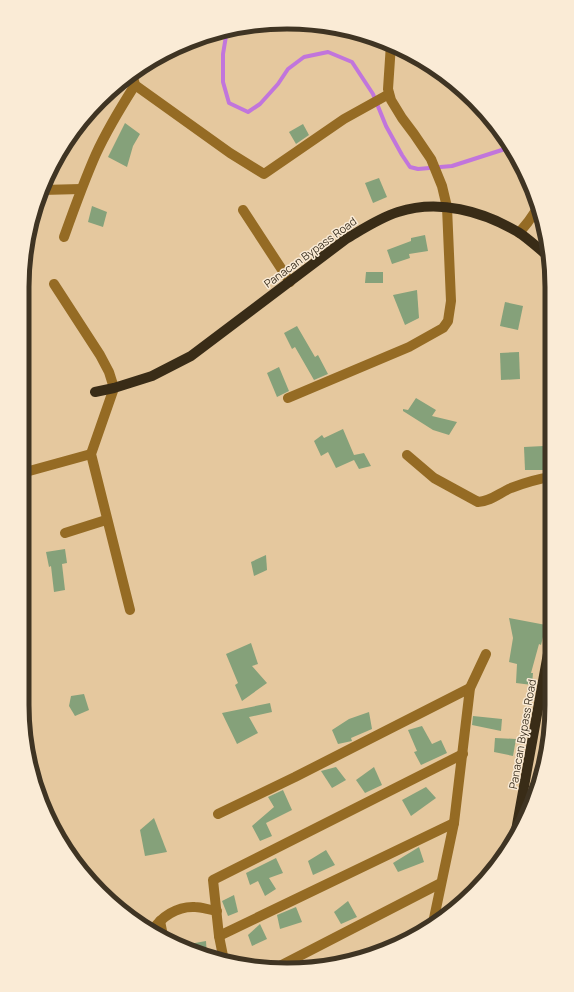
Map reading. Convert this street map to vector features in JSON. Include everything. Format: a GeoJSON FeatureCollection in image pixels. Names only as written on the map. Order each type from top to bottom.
{"type":"FeatureCollection","features":[{"type":"Feature","properties":{"kind":"main road","name":"Panacan Bypass Road"},"geometry":{"type":"LineString","coordinates":[[95,392],[114,388],[152,376],[191,356],[346,239],[397,212],[414,208],[447,207],[470,211],[491,219],[519,233],[543,252]]}},
{"type":"Feature","properties":{"kind":"main road","name":"Panacan Bypass Road"},"geometry":{"type":"LineString","coordinates":[[521,813],[545,694]]}},
{"type":"Feature","properties":{"kind":"street"},"geometry":{"type":"LineString","coordinates":[[288,398],[409,347],[443,328],[448,321],[451,301],[447,207],[438,174],[430,159],[387,95],[391,51]]}},
{"type":"Feature","properties":{"kind":"street"},"geometry":{"type":"LineString","coordinates":[[134,79],[135,85],[230,153],[264,174],[344,119],[387,95]]}},
{"type":"Feature","properties":{"kind":"street"},"geometry":{"type":"LineString","coordinates":[[64,237],[81,189],[96,154],[114,119],[135,85]]}},
{"type":"Feature","properties":{"kind":"street"},"geometry":{"type":"LineString","coordinates":[[48,190],[81,189]]}},
{"type":"Feature","properties":{"kind":"street"},"geometry":{"type":"LineString","coordinates":[[243,210],[290,282]]}},
{"type":"Feature","properties":{"kind":"street"},"geometry":{"type":"LineString","coordinates":[[519,233],[534,213]]}},
{"type":"Feature","properties":{"kind":"street"},"geometry":{"type":"LineString","coordinates":[[54,284],[100,355],[109,372],[114,388],[91,454],[106,520],[130,610]]}},
{"type":"Feature","properties":{"kind":"street"},"geometry":{"type":"LineString","coordinates":[[29,470],[91,454]]}},
{"type":"Feature","properties":{"kind":"street"},"geometry":{"type":"LineString","coordinates":[[407,455],[434,478],[478,502],[498,496],[523,484],[545,478]]}},
{"type":"Feature","properties":{"kind":"street"},"geometry":{"type":"LineString","coordinates":[[65,533],[106,520]]}},
{"type":"Feature","properties":{"kind":"street"},"geometry":{"type":"LineString","coordinates":[[434,917],[454,823],[470,688],[486,654]]}},
{"type":"Feature","properties":{"kind":"street"},"geometry":{"type":"LineString","coordinates":[[218,814],[295,777],[470,688]]}},
{"type":"Feature","properties":{"kind":"street"},"geometry":{"type":"LineString","coordinates":[[223,955],[219,936],[213,880],[463,754]]}},
{"type":"Feature","properties":{"kind":"street"},"geometry":{"type":"LineString","coordinates":[[219,936],[454,823]]}},
{"type":"Feature","properties":{"kind":"street"},"geometry":{"type":"LineString","coordinates":[[286,963],[441,882]]}},
{"type":"Feature","properties":{"kind":"street"},"geometry":{"type":"LineString","coordinates":[[156,927],[160,921],[177,910],[186,907],[216,911]]}},
{"type":"Feature","properties":{"kind":"street"},"geometry":{"type":"LineString","coordinates":[[160,921],[162,930]]}},
{"type":"Feature","properties":{"kind":"building"},"geometry":{"type":"Polygon","coordinates":[[[125,123],[140,134],[133,146],[127,167],[108,157],[125,123]]]}},
{"type":"Feature","properties":{"kind":"building"},"geometry":{"type":"Polygon","coordinates":[[[303,124],[309,135],[296,144],[289,132],[303,124]]]}},
{"type":"Feature","properties":{"kind":"building"},"geometry":{"type":"Polygon","coordinates":[[[379,178],[387,197],[373,203],[365,183],[379,178]]]}},
{"type":"Feature","properties":{"kind":"building"},"geometry":{"type":"Polygon","coordinates":[[[92,206],[107,212],[103,227],[88,222],[92,206]]]}},
{"type":"Feature","properties":{"kind":"building"},"geometry":{"type":"Polygon","coordinates":[[[425,235],[428,251],[409,254],[410,258],[392,264],[387,250],[411,241],[411,238],[425,235]]]}},
{"type":"Feature","properties":{"kind":"building"},"geometry":{"type":"Polygon","coordinates":[[[366,272],[383,272],[383,283],[365,283],[366,272]]]}},
{"type":"Feature","properties":{"kind":"building"},"geometry":{"type":"Polygon","coordinates":[[[417,290],[419,318],[405,325],[393,295],[417,290]]]}},
{"type":"Feature","properties":{"kind":"building"},"geometry":{"type":"Polygon","coordinates":[[[505,302],[523,306],[518,330],[500,326],[505,302]]]}},
{"type":"Feature","properties":{"kind":"building"},"geometry":{"type":"Polygon","coordinates":[[[297,326],[315,357],[318,355],[328,374],[314,380],[295,347],[292,349],[284,333],[297,326]]]}},
{"type":"Feature","properties":{"kind":"building"},"geometry":{"type":"Polygon","coordinates":[[[519,352],[520,379],[501,380],[500,353],[519,352]]]}},
{"type":"Feature","properties":{"kind":"building"},"geometry":{"type":"Polygon","coordinates":[[[279,367],[289,391],[277,397],[267,373],[279,367]]]}},
{"type":"Feature","properties":{"kind":"building"},"geometry":{"type":"Polygon","coordinates":[[[416,398],[436,410],[432,416],[457,422],[449,435],[433,430],[403,411],[403,409],[408,410],[416,398]]]}},
{"type":"Feature","properties":{"kind":"building"},"geometry":{"type":"Polygon","coordinates":[[[343,429],[354,455],[364,453],[371,466],[359,469],[354,460],[336,468],[328,452],[321,456],[314,441],[322,435],[324,438],[343,429]]]}},
{"type":"Feature","properties":{"kind":"building"},"geometry":{"type":"Polygon","coordinates":[[[544,446],[545,470],[525,470],[524,447],[544,446]]]}},
{"type":"Feature","properties":{"kind":"building"},"geometry":{"type":"Polygon","coordinates":[[[65,549],[67,563],[62,564],[65,590],[54,592],[51,566],[49,567],[46,552],[65,549]]]}},
{"type":"Feature","properties":{"kind":"building"},"geometry":{"type":"Polygon","coordinates":[[[266,555],[267,570],[254,576],[251,562],[266,555]]]}},
{"type":"Feature","properties":{"kind":"building"},"geometry":{"type":"Polygon","coordinates":[[[509,618],[545,625],[541,645],[539,644],[531,673],[533,673],[532,685],[516,683],[517,664],[509,662],[513,638],[509,618]]]}},
{"type":"Feature","properties":{"kind":"building"},"geometry":{"type":"Polygon","coordinates":[[[251,643],[258,664],[252,666],[267,683],[242,701],[235,685],[238,683],[226,654],[251,643]]]}},
{"type":"Feature","properties":{"kind":"building"},"geometry":{"type":"Polygon","coordinates":[[[84,694],[89,710],[75,716],[69,706],[71,696],[84,694]]]}},
{"type":"Feature","properties":{"kind":"building"},"geometry":{"type":"Polygon","coordinates":[[[270,703],[272,712],[249,717],[258,733],[237,744],[222,713],[270,703]]]}},
{"type":"Feature","properties":{"kind":"building"},"geometry":{"type":"Polygon","coordinates":[[[369,712],[372,729],[351,738],[352,741],[338,744],[332,730],[349,719],[369,712]]]}},
{"type":"Feature","properties":{"kind":"building"},"geometry":{"type":"Polygon","coordinates":[[[473,716],[502,719],[501,731],[472,725],[473,716]]]}},
{"type":"Feature","properties":{"kind":"building"},"geometry":{"type":"Polygon","coordinates":[[[422,726],[432,744],[441,740],[447,753],[421,765],[414,752],[417,751],[408,730],[422,726]]]}},
{"type":"Feature","properties":{"kind":"building"},"geometry":{"type":"Polygon","coordinates":[[[495,738],[516,739],[513,756],[494,752],[495,738]]]}},
{"type":"Feature","properties":{"kind":"building"},"geometry":{"type":"Polygon","coordinates":[[[336,767],[346,780],[332,788],[321,771],[336,767]]]}},
{"type":"Feature","properties":{"kind":"building"},"geometry":{"type":"Polygon","coordinates":[[[374,767],[382,785],[365,793],[356,780],[374,767]]]}},
{"type":"Feature","properties":{"kind":"building"},"geometry":{"type":"Polygon","coordinates":[[[426,787],[436,798],[411,816],[402,800],[426,787]]]}},
{"type":"Feature","properties":{"kind":"building"},"geometry":{"type":"Polygon","coordinates":[[[283,790],[292,810],[266,823],[272,836],[260,841],[252,826],[274,807],[268,797],[283,790]]]}},
{"type":"Feature","properties":{"kind":"building"},"geometry":{"type":"Polygon","coordinates":[[[154,818],[167,852],[145,856],[140,830],[154,818]]]}},
{"type":"Feature","properties":{"kind":"building"},"geometry":{"type":"Polygon","coordinates":[[[419,847],[424,862],[398,872],[393,863],[419,847]]]}},
{"type":"Feature","properties":{"kind":"building"},"geometry":{"type":"Polygon","coordinates":[[[326,850],[335,865],[313,875],[308,861],[326,850]]]}},
{"type":"Feature","properties":{"kind":"building"},"geometry":{"type":"Polygon","coordinates":[[[276,858],[283,873],[269,878],[276,889],[265,896],[258,881],[250,885],[246,873],[276,858]]]}},
{"type":"Feature","properties":{"kind":"building"},"geometry":{"type":"Polygon","coordinates":[[[234,895],[238,912],[228,916],[222,901],[234,895]]]}},
{"type":"Feature","properties":{"kind":"building"},"geometry":{"type":"Polygon","coordinates":[[[348,901],[357,917],[341,924],[334,912],[348,901]]]}},
{"type":"Feature","properties":{"kind":"building"},"geometry":{"type":"Polygon","coordinates":[[[296,907],[302,922],[280,929],[277,915],[296,907]]]}},
{"type":"Feature","properties":{"kind":"building"},"geometry":{"type":"Polygon","coordinates":[[[260,924],[267,939],[252,946],[248,935],[260,924]]]}},
{"type":"Feature","properties":{"kind":"building"},"geometry":{"type":"Polygon","coordinates":[[[206,941],[207,950],[204,949],[190,944],[206,941]]]}},
{"type":"Feature","properties":{"kind":"waterway"},"geometry":{"type":"LineString","coordinates":[[226,37],[223,54],[223,82],[229,103],[248,112],[260,104],[278,84],[288,69],[304,57],[328,52],[352,62],[373,94],[386,126],[410,167],[418,169],[452,166],[505,149]]}}]}
